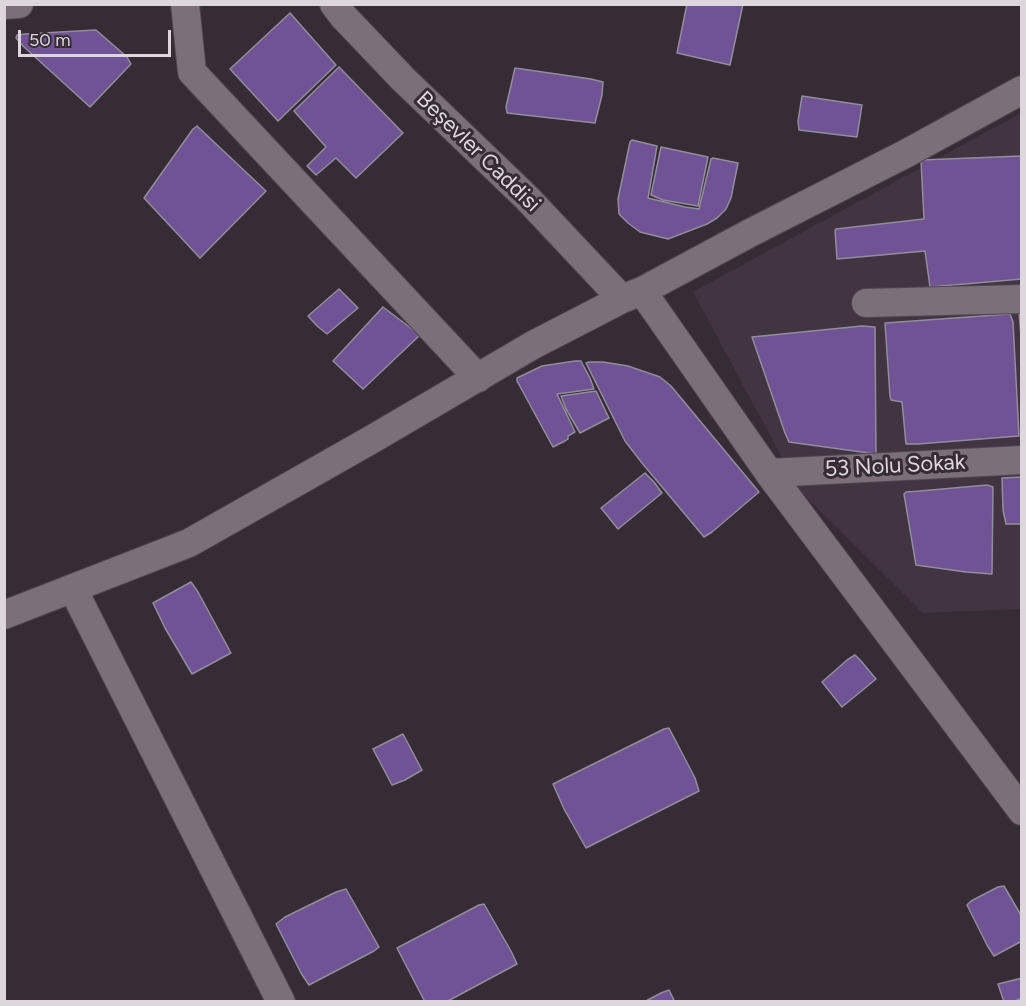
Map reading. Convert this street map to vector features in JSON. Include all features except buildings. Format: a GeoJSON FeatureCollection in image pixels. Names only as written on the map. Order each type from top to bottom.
{"type":"FeatureCollection","features":[{"type":"Feature","properties":{"kind":"street"},"geometry":{"type":"LineString","coordinates":[[4,5],[19,4]]}},
{"type":"Feature","properties":{"kind":"street"},"geometry":{"type":"LineString","coordinates":[[185,4],[192,72],[477,378]]}},
{"type":"Feature","properties":{"kind":"street","name":"Beşevler Caddisi"},"geometry":{"type":"LineString","coordinates":[[334,4],[403,79],[632,295],[769,472],[1022,812]]}},
{"type":"Feature","properties":{"kind":"street"},"geometry":{"type":"LineString","coordinates":[[4,615],[189,543],[533,345],[907,153],[1022,90]]}},
{"type":"Feature","properties":{"kind":"street"},"geometry":{"type":"LineString","coordinates":[[866,303],[1022,299]]}},
{"type":"Feature","properties":{"kind":"street","name":"53 Nolu Sokak"},"geometry":{"type":"LineString","coordinates":[[769,472],[1022,460]]}},
{"type":"Feature","properties":{"kind":"street"},"geometry":{"type":"LineString","coordinates":[[73,589],[281,1002]]}},
{"type":"Feature","properties":{"kind":"shaded area"},"geometry":{"type":"Polygon","coordinates":[[[1021,113],[1021,609],[923,613],[800,491],[693,292],[1021,113]]]}}]}
